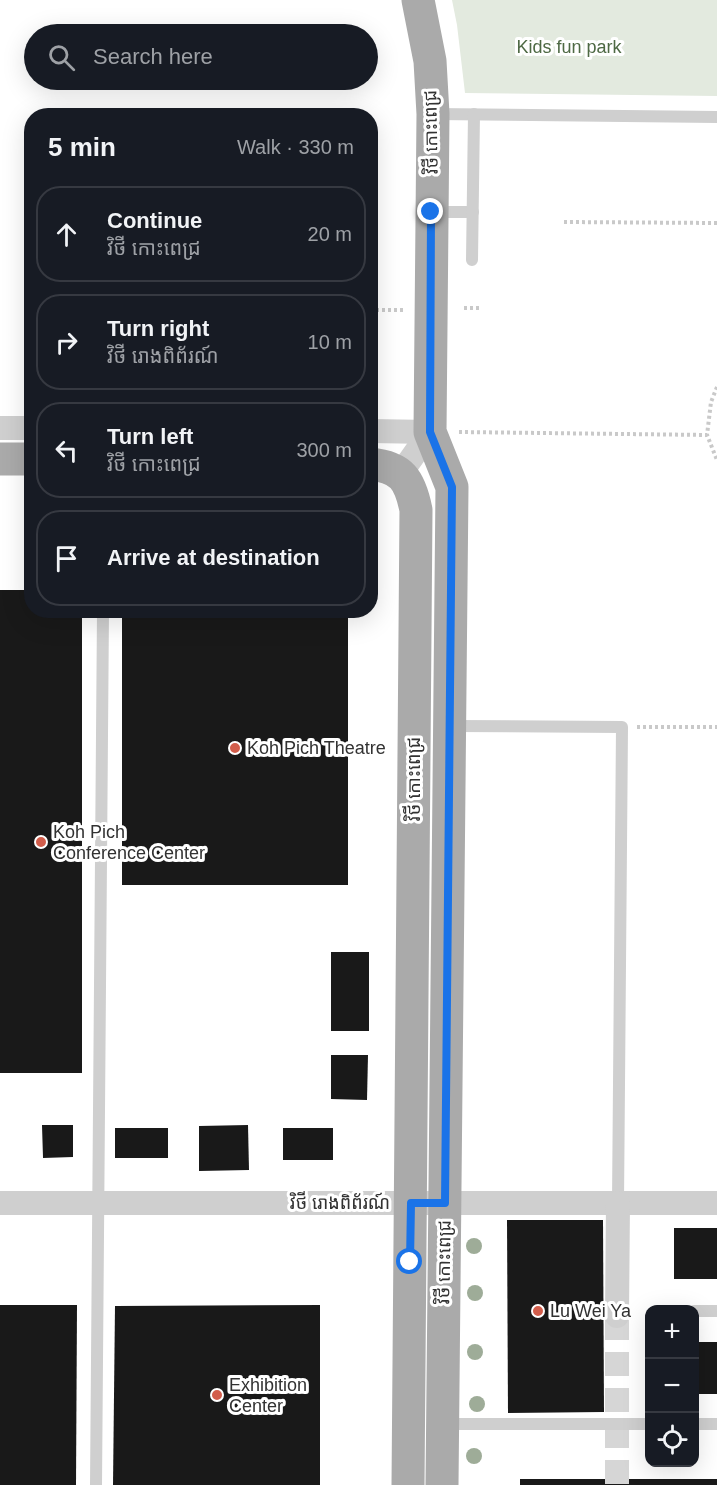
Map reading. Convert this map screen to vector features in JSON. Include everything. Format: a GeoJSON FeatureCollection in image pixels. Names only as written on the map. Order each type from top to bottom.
{"type":"FeatureCollection","features":[{"type":"Feature","properties":{"kind":"main road","name":"វិថី កោះពេជ្រ"},"geometry":{"type":"LineString","coordinates":[[408,1485],[426,1423],[445,1203],[452,487],[430,432],[433,114],[430,61],[418,0]]}},
{"type":"Feature","properties":{"kind":"main road"},"geometry":{"type":"LineString","coordinates":[[0,459],[24,459]]}},
{"type":"Feature","properties":{"kind":"main road","name":"វិថី កោះពេជ្រ"},"geometry":{"type":"LineString","coordinates":[[386,469],[412,488],[416,510],[411,1203],[426,1423],[442,1485]]}},
{"type":"Feature","properties":{"kind":"street"},"geometry":{"type":"LineString","coordinates":[[0,428],[24,428]]}},
{"type":"Feature","properties":{"kind":"street"},"geometry":{"type":"LineString","coordinates":[[378,431],[430,432]]}},
{"type":"Feature","properties":{"kind":"street"},"geometry":{"type":"LineString","coordinates":[[386,469],[430,432]]}},
{"type":"Feature","properties":{"kind":"street","name":"វិថី រោងពិព័រណ៍"},"geometry":{"type":"LineString","coordinates":[[0,1203],[717,1203]]}},
{"type":"Feature","properties":{"kind":"street"},"geometry":{"type":"LineString","coordinates":[[617,1316],[618,1203]]}},
{"type":"Feature","properties":{"kind":"lane"},"geometry":{"type":"LineString","coordinates":[[433,114],[717,117]]}},
{"type":"Feature","properties":{"kind":"lane"},"geometry":{"type":"LineString","coordinates":[[472,260],[474,114]]}},
{"type":"Feature","properties":{"kind":"lane"},"geometry":{"type":"LineString","coordinates":[[431,212],[472,212]]}},
{"type":"Feature","properties":{"kind":"lane"},"geometry":{"type":"LineString","coordinates":[[96,1485],[102,618]]}},
{"type":"Feature","properties":{"kind":"lane"},"geometry":{"type":"LineString","coordinates":[[449,726],[622,727],[618,1203]]}},
{"type":"Feature","properties":{"kind":"lane"},"geometry":{"type":"LineString","coordinates":[[699,1311],[717,1311]]}},
{"type":"Feature","properties":{"kind":"lane"},"geometry":{"type":"LineString","coordinates":[[426,1423],[645,1424]]}},
{"type":"Feature","properties":{"kind":"lane"},"geometry":{"type":"LineString","coordinates":[[699,1424],[717,1424]]}},
{"type":"Feature","properties":{"kind":"path"},"geometry":{"type":"LineString","coordinates":[[564,222],[717,223]]}},
{"type":"Feature","properties":{"kind":"path"},"geometry":{"type":"LineString","coordinates":[[464,308],[479,308]]}},
{"type":"Feature","properties":{"kind":"path"},"geometry":{"type":"LineString","coordinates":[[378,310],[404,310]]}},
{"type":"Feature","properties":{"kind":"path"},"geometry":{"type":"LineString","coordinates":[[717,387],[711,402],[707,435],[717,460]]}},
{"type":"Feature","properties":{"kind":"path"},"geometry":{"type":"LineString","coordinates":[[430,432],[707,435]]}},
{"type":"Feature","properties":{"kind":"path"},"geometry":{"type":"LineString","coordinates":[[622,727],[717,727]]}},
{"type":"Feature","properties":{"kind":"green space","name":"Kids fun park"},"geometry":{"type":"Polygon","coordinates":[[[452,0],[717,0],[717,96],[465,93],[452,0]]]}},
{"type":"Feature","properties":{"kind":"building","name":"Koh Pich Conference Center"},"geometry":{"type":"Polygon","coordinates":[[[0,590],[24,590],[24,618],[82,618],[82,1073],[0,1073],[0,590]]]}},
{"type":"Feature","properties":{"kind":"building","name":"Koh Pich Theatre"},"geometry":{"type":"Polygon","coordinates":[[[122,618],[348,618],[348,885],[122,885],[122,618]]]}},
{"type":"Feature","properties":{"kind":"building"},"geometry":{"type":"Polygon","coordinates":[[[331,952],[369,952],[369,1031],[331,1031],[331,952]]]}},
{"type":"Feature","properties":{"kind":"building"},"geometry":{"type":"Polygon","coordinates":[[[331,1055],[368,1055],[367,1100],[331,1099],[331,1055]]]}},
{"type":"Feature","properties":{"kind":"building"},"geometry":{"type":"Polygon","coordinates":[[[42,1125],[73,1125],[73,1157],[43,1158],[42,1125]]]}},
{"type":"Feature","properties":{"kind":"building"},"geometry":{"type":"Polygon","coordinates":[[[248,1125],[249,1170],[199,1171],[199,1126],[248,1125]]]}},
{"type":"Feature","properties":{"kind":"building"},"geometry":{"type":"Polygon","coordinates":[[[115,1128],[168,1128],[168,1158],[115,1158],[115,1128]]]}},
{"type":"Feature","properties":{"kind":"building"},"geometry":{"type":"Polygon","coordinates":[[[283,1128],[333,1128],[333,1160],[283,1160],[283,1128]]]}},
{"type":"Feature","properties":{"kind":"building"},"geometry":{"type":"Polygon","coordinates":[[[507,1220],[603,1220],[604,1412],[508,1413],[507,1220]]]}},
{"type":"Feature","properties":{"kind":"building"},"geometry":{"type":"Polygon","coordinates":[[[674,1228],[717,1228],[717,1279],[674,1279],[674,1228]]]}},
{"type":"Feature","properties":{"kind":"building"},"geometry":{"type":"Polygon","coordinates":[[[0,1305],[77,1305],[76,1485],[0,1485],[0,1305]]]}},
{"type":"Feature","properties":{"kind":"building","name":"Exhibition Center"},"geometry":{"type":"Polygon","coordinates":[[[320,1305],[320,1485],[113,1485],[115,1306],[320,1305]]]}},
{"type":"Feature","properties":{"kind":"building"},"geometry":{"type":"Polygon","coordinates":[[[699,1342],[717,1342],[717,1394],[699,1394],[699,1342]]]}},
{"type":"Feature","properties":{"kind":"building"},"geometry":{"type":"Polygon","coordinates":[[[520,1479],[717,1479],[717,1485],[520,1485],[520,1479]]]}},
{"type":"Feature","properties":{"kind":"tunnel"},"geometry":{"type":"LineString","coordinates":[[617,1316],[617,1485]]}},
{"type":"Feature","properties":{"kind":"place","name":"Koh Pich Theatre"},"geometry":{"type":"Point","coordinates":[235,748]}},
{"type":"Feature","properties":{"kind":"place","name":"Koh Pich Conference Center"},"geometry":{"type":"Point","coordinates":[41,842]}},
{"type":"Feature","properties":{"kind":"place","name":"Lu Wei Ya"},"geometry":{"type":"Point","coordinates":[538,1311]}},
{"type":"Feature","properties":{"kind":"place","name":"Exhibition Center"},"geometry":{"type":"Point","coordinates":[217,1395]}},
{"type":"Feature","properties":{"kind":"route"},"geometry":{"type":"LineString","coordinates":[[410,1262],[411,1203],[445,1203],[452,487],[430,432],[431,212]]}}]}
